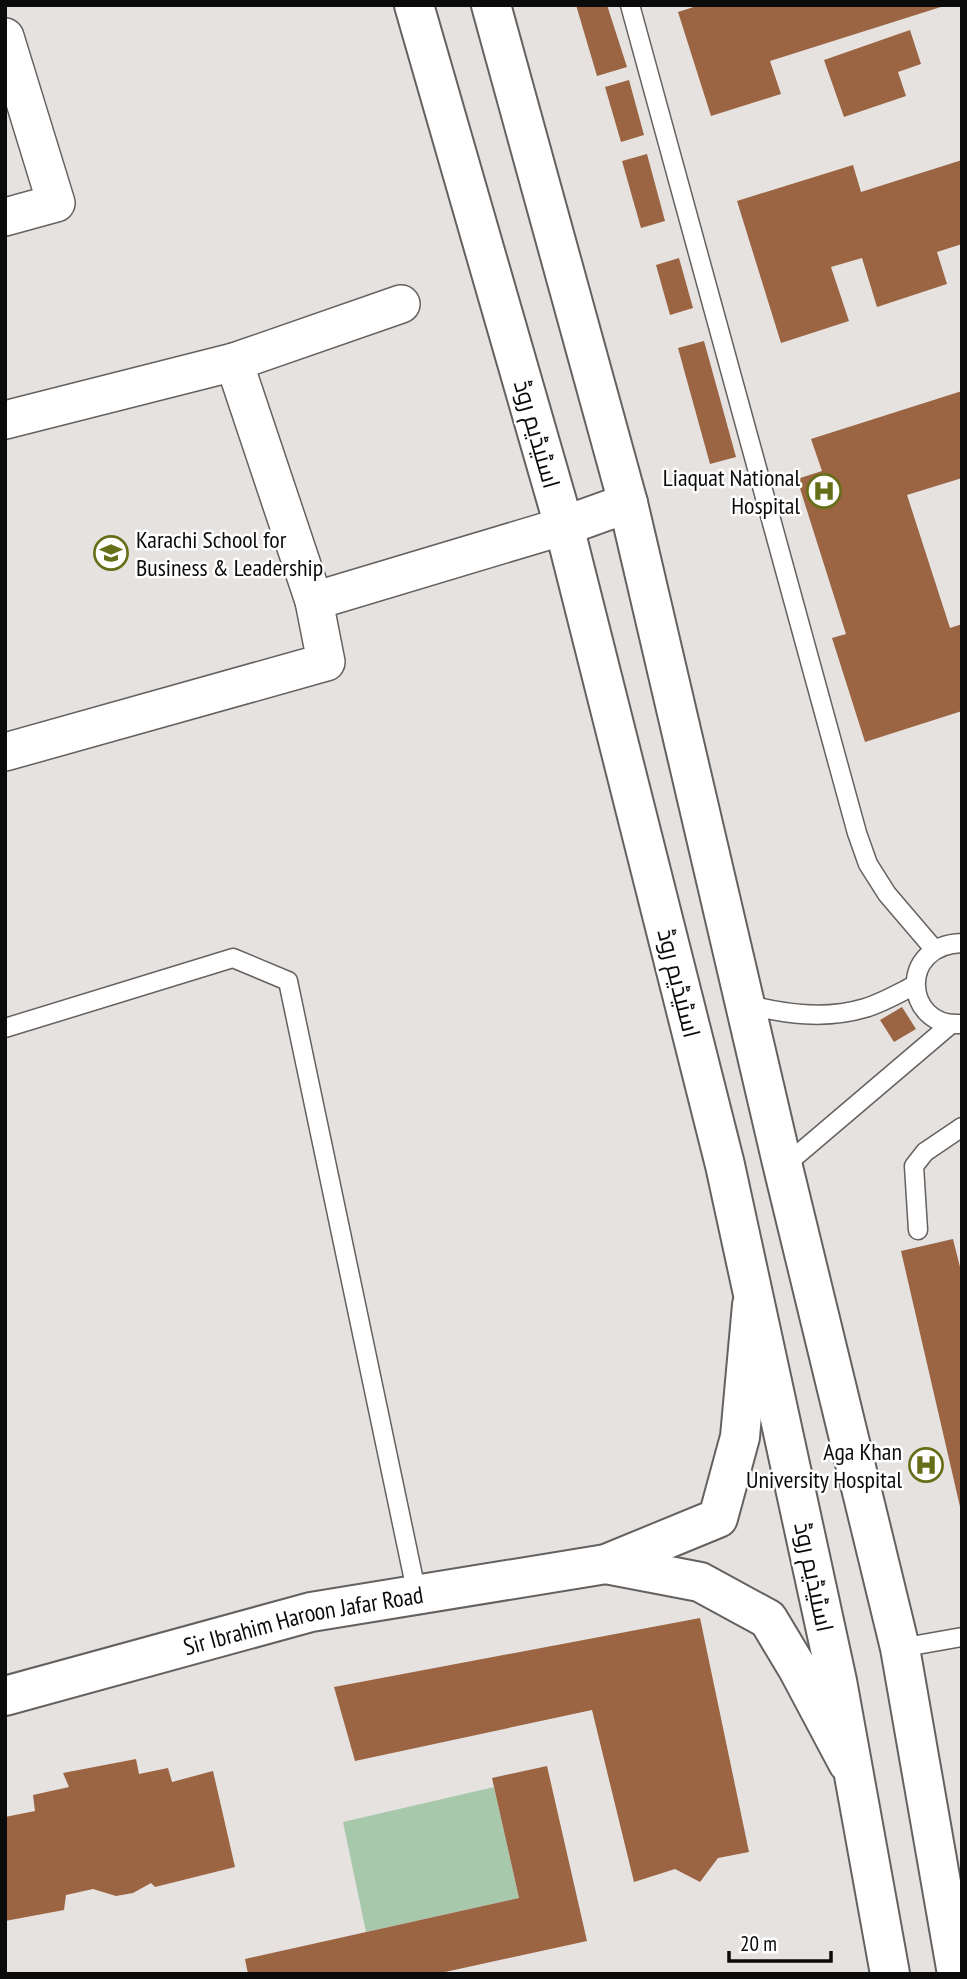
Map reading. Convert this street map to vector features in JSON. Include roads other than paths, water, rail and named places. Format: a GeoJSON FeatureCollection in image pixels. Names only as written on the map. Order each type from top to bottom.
{"type":"FeatureCollection","features":[{"type":"Feature","properties":{"kind":"main road","name":"اسٹیڈیم روڈ"},"geometry":{"type":"LineString","coordinates":[[414,5],[564,526],[726,1165],[834,1667],[890,1974]]}},
{"type":"Feature","properties":{"kind":"main road"},"geometry":{"type":"LineString","coordinates":[[491,5],[628,503],[783,1167],[900,1648],[957,1974]]}},
{"type":"Feature","properties":{"kind":"main road"},"geometry":{"type":"LineString","coordinates":[[564,526],[628,503]]}},
{"type":"Feature","properties":{"kind":"main road"},"geometry":{"type":"LineString","coordinates":[[607,1564],[718,1518],[740,1437],[753,1292]]}},
{"type":"Feature","properties":{"kind":"main road"},"geometry":{"type":"LineString","coordinates":[[607,1564],[700,1582],[768,1619],[799,1669],[855,1777]]}},
{"type":"Feature","properties":{"kind":"main road","name":"Sir Ibrahim Haroon Jafar Road"},"geometry":{"type":"LineString","coordinates":[[5,1696],[311,1612],[607,1564]]}},
{"type":"Feature","properties":{"kind":"street"},"geometry":{"type":"LineString","coordinates":[[5,37],[56,203],[5,217]]}},
{"type":"Feature","properties":{"kind":"street"},"geometry":{"type":"LineString","coordinates":[[5,420],[234,362],[401,304]]}},
{"type":"Feature","properties":{"kind":"street"},"geometry":{"type":"LineString","coordinates":[[5,752],[326,662],[314,601],[234,362]]}},
{"type":"Feature","properties":{"kind":"street"},"geometry":{"type":"LineString","coordinates":[[314,601],[564,526]]}},
{"type":"Feature","properties":{"kind":"lane"},"geometry":{"type":"LineString","coordinates":[[630,5],[857,833],[868,864],[887,894],[934,949]]}},
{"type":"Feature","properties":{"kind":"lane"},"geometry":{"type":"LineString","coordinates":[[956,1024],[937,1020],[926,1011],[918,999],[915,985],[917,971],[924,958],[934,949],[947,944],[962,943]]}},
{"type":"Feature","properties":{"kind":"lane"},"geometry":{"type":"LineString","coordinates":[[5,1028],[233,958],[288,981],[417,1595]]}},
{"type":"Feature","properties":{"kind":"lane"},"geometry":{"type":"LineString","coordinates":[[745,1004],[785,1014],[821,1015],[865,1008],[915,985]]}},
{"type":"Feature","properties":{"kind":"lane"},"geometry":{"type":"LineString","coordinates":[[783,1167],[956,1024]]}},
{"type":"Feature","properties":{"kind":"lane"},"geometry":{"type":"LineString","coordinates":[[918,1230],[914,1166],[925,1152],[962,1127]]}},
{"type":"Feature","properties":{"kind":"lane"},"geometry":{"type":"LineString","coordinates":[[900,1648],[962,1637]]}},
{"type":"Feature","properties":{"kind":"place","name":"Liaquat National Hospital"},"geometry":{"type":"Point","coordinates":[824,491]}},
{"type":"Feature","properties":{"kind":"place","name":"Karachi School for Business & Leadership"},"geometry":{"type":"Point","coordinates":[111,553]}},
{"type":"Feature","properties":{"kind":"place","name":"Aga Khan University Hospital"},"geometry":{"type":"Point","coordinates":[926,1465]}}]}
